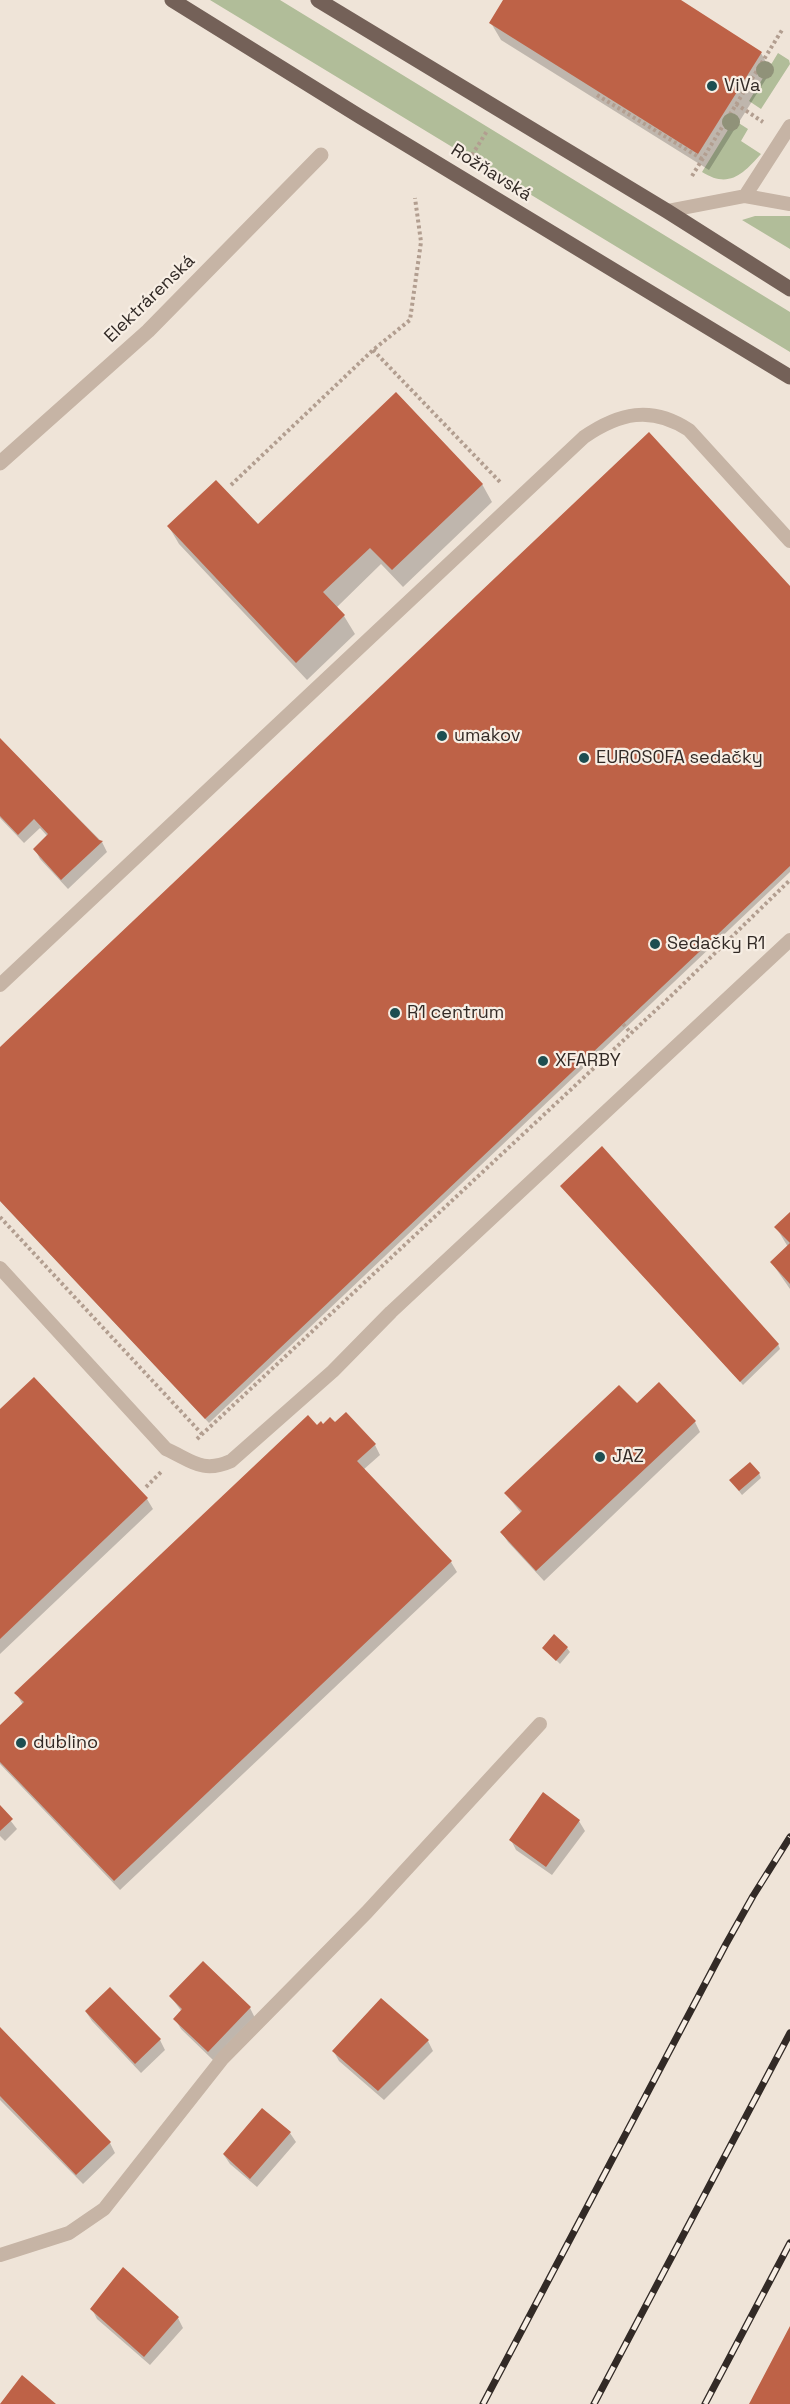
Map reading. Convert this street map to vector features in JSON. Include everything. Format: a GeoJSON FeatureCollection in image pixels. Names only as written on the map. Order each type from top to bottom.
{"type":"FeatureCollection","features":[{"type":"Feature","properties":{"kind":"main road","name":"Rožňavská"},"geometry":{"type":"LineString","coordinates":[[172,0],[790,377]]}},
{"type":"Feature","properties":{"kind":"main road"},"geometry":{"type":"LineString","coordinates":[[318,0],[667,211],[790,289]]}},
{"type":"Feature","properties":{"kind":"street","name":"Elektrárenská"},"geometry":{"type":"LineString","coordinates":[[0,463],[148,332],[321,155]]}},
{"type":"Feature","properties":{"kind":"lane"},"geometry":{"type":"LineString","coordinates":[[745,196],[787,130]]}},
{"type":"Feature","properties":{"kind":"lane"},"geometry":{"type":"LineString","coordinates":[[667,211],[745,196],[790,204]]}},
{"type":"Feature","properties":{"kind":"lane"},"geometry":{"type":"LineString","coordinates":[[0,985],[584,437],[605,423],[629,415],[656,415],[674,420],[688,430],[790,541]]}},
{"type":"Feature","properties":{"kind":"lane"},"geometry":{"type":"LineString","coordinates":[[0,1268],[166,1449],[199,1466],[218,1467],[231,1461],[333,1371],[391,1312],[790,940]]}},
{"type":"Feature","properties":{"kind":"lane"},"geometry":{"type":"LineString","coordinates":[[0,2255],[69,2233],[104,2209],[223,2058],[368,1912],[540,1724]]}},
{"type":"Feature","properties":{"kind":"path"},"geometry":{"type":"LineString","coordinates":[[692,176],[782,30]]}},
{"type":"Feature","properties":{"kind":"path"},"geometry":{"type":"LineString","coordinates":[[597,95],[702,159]]}},
{"type":"Feature","properties":{"kind":"path"},"geometry":{"type":"LineString","coordinates":[[736,104],[787,130]]}},
{"type":"Feature","properties":{"kind":"path"},"geometry":{"type":"LineString","coordinates":[[470,159],[489,127]]}},
{"type":"Feature","properties":{"kind":"path"},"geometry":{"type":"LineString","coordinates":[[231,485],[373,350],[410,320],[421,242],[415,198]]}},
{"type":"Feature","properties":{"kind":"path"},"geometry":{"type":"LineString","coordinates":[[373,350],[518,499]]}},
{"type":"Feature","properties":{"kind":"path"},"geometry":{"type":"LineString","coordinates":[[146,1486],[631,1033],[790,880]]}},
{"type":"Feature","properties":{"kind":"path"},"geometry":{"type":"LineString","coordinates":[[623,1024],[631,1033]]}},
{"type":"Feature","properties":{"kind":"path"},"geometry":{"type":"LineString","coordinates":[[0,1217],[202,1434]]}},
{"type":"Feature","properties":{"kind":"green space"},"geometry":{"type":"Polygon","coordinates":[[[210,0],[280,0],[790,312],[790,352],[210,0]]]}},
{"type":"Feature","properties":{"kind":"green space"},"geometry":{"type":"Polygon","coordinates":[[[778,53],[789,60],[790,64],[761,109],[749,101],[778,53]]]}},
{"type":"Feature","properties":{"kind":"green space"},"geometry":{"type":"Polygon","coordinates":[[[734,120],[748,129],[741,141],[761,154],[748,168],[735,177],[720,179],[712,177],[702,172],[734,120]]]}},
{"type":"Feature","properties":{"kind":"green space"},"geometry":{"type":"Polygon","coordinates":[[[755,216],[790,216],[790,249],[742,220],[755,216]]]}},
{"type":"Feature","properties":{"kind":"building"},"geometry":{"type":"Polygon","coordinates":[[[503,0],[681,0],[762,52],[698,154],[489,23],[503,0]]]}},
{"type":"Feature","properties":{"kind":"building"},"geometry":{"type":"Polygon","coordinates":[[[396,392],[483,484],[392,570],[370,548],[323,592],[345,615],[296,663],[167,526],[216,480],[258,524],[396,392]]]}},
{"type":"Feature","properties":{"kind":"building","name":"R1 centrum"},"geometry":{"type":"Polygon","coordinates":[[[649,432],[790,586],[790,866],[205,1419],[0,1201],[0,1047],[649,432]]]}},
{"type":"Feature","properties":{"kind":"building"},"geometry":{"type":"Polygon","coordinates":[[[0,738],[99,840],[103,841],[61,880],[33,849],[48,834],[34,819],[18,835],[0,816],[0,738]]]}},
{"type":"Feature","properties":{"kind":"building"},"geometry":{"type":"Polygon","coordinates":[[[602,1146],[779,1344],[740,1382],[560,1186],[602,1146]]]}},
{"type":"Feature","properties":{"kind":"building"},"geometry":{"type":"Polygon","coordinates":[[[790,1212],[790,1243],[774,1227],[790,1212]]]}},
{"type":"Feature","properties":{"kind":"building"},"geometry":{"type":"Polygon","coordinates":[[[790,1243],[790,1284],[770,1262],[790,1243]]]}},
{"type":"Feature","properties":{"kind":"building"},"geometry":{"type":"Polygon","coordinates":[[[34,1377],[148,1498],[0,1639],[0,1409],[34,1377]]]}},
{"type":"Feature","properties":{"kind":"building","name":"JAZ"},"geometry":{"type":"Polygon","coordinates":[[[659,1382],[696,1421],[536,1571],[500,1532],[522,1511],[504,1493],[619,1385],[637,1403],[659,1382]]]}},
{"type":"Feature","properties":{"kind":"building"},"geometry":{"type":"Polygon","coordinates":[[[346,1412],[376,1444],[357,1461],[452,1561],[114,1881],[0,1762],[0,1725],[24,1702],[14,1693],[308,1415],[317,1425],[321,1421],[323,1424],[330,1417],[335,1422],[346,1412]]]}},
{"type":"Feature","properties":{"kind":"building"},"geometry":{"type":"Polygon","coordinates":[[[750,1462],[760,1473],[739,1491],[729,1480],[750,1462]]]}},
{"type":"Feature","properties":{"kind":"building"},"geometry":{"type":"Polygon","coordinates":[[[554,1634],[568,1647],[556,1661],[542,1648],[554,1634]]]}},
{"type":"Feature","properties":{"kind":"building"},"geometry":{"type":"Polygon","coordinates":[[[543,1792],[580,1820],[546,1867],[509,1840],[543,1792]]]}},
{"type":"Feature","properties":{"kind":"building"},"geometry":{"type":"Polygon","coordinates":[[[0,1805],[13,1819],[0,1831],[0,1805]]]}},
{"type":"Feature","properties":{"kind":"building"},"geometry":{"type":"Polygon","coordinates":[[[203,1961],[251,2007],[208,2052],[173,2019],[182,2009],[169,1996],[203,1961]]]}},
{"type":"Feature","properties":{"kind":"building"},"geometry":{"type":"Polygon","coordinates":[[[110,1987],[161,2039],[135,2064],[85,2011],[110,1987]]]}},
{"type":"Feature","properties":{"kind":"building"},"geometry":{"type":"Polygon","coordinates":[[[381,1998],[429,2040],[378,2091],[332,2051],[381,1998]]]}},
{"type":"Feature","properties":{"kind":"building"},"geometry":{"type":"Polygon","coordinates":[[[0,2027],[111,2142],[76,2175],[0,2096],[0,2027]]]}},
{"type":"Feature","properties":{"kind":"building"},"geometry":{"type":"Polygon","coordinates":[[[262,2108],[291,2132],[250,2179],[223,2154],[262,2108]]]}},
{"type":"Feature","properties":{"kind":"building"},"geometry":{"type":"Polygon","coordinates":[[[123,2267],[179,2317],[144,2357],[90,2309],[123,2267]]]}},
{"type":"Feature","properties":{"kind":"building"},"geometry":{"type":"Polygon","coordinates":[[[790,2326],[790,2404],[749,2404],[790,2326]]]}},
{"type":"Feature","properties":{"kind":"building"},"geometry":{"type":"Polygon","coordinates":[[[22,2375],[56,2404],[0,2404],[22,2375]]]}},
{"type":"Feature","properties":{"kind":"railway"},"geometry":{"type":"LineString","coordinates":[[483,2404],[726,1944],[790,1837]]}},
{"type":"Feature","properties":{"kind":"railway"},"geometry":{"type":"LineString","coordinates":[[594,2404],[790,2033]]}},
{"type":"Feature","properties":{"kind":"railway"},"geometry":{"type":"LineString","coordinates":[[705,2404],[790,2243]]}},
{"type":"Feature","properties":{"kind":"place","name":"ViVa"},"geometry":{"type":"Point","coordinates":[712,86]}},
{"type":"Feature","properties":{"kind":"place","name":"umakov"},"geometry":{"type":"Point","coordinates":[442,736]}},
{"type":"Feature","properties":{"kind":"place","name":"EUROSOFA sedačky"},"geometry":{"type":"Point","coordinates":[584,758]}},
{"type":"Feature","properties":{"kind":"place","name":"Sedačky R1"},"geometry":{"type":"Point","coordinates":[655,944]}},
{"type":"Feature","properties":{"kind":"place","name":"R1 centrum"},"geometry":{"type":"Point","coordinates":[395,1013]}},
{"type":"Feature","properties":{"kind":"place","name":"XFARBY"},"geometry":{"type":"Point","coordinates":[543,1061]}},
{"type":"Feature","properties":{"kind":"place","name":"JAZ"},"geometry":{"type":"Point","coordinates":[600,1457]}},
{"type":"Feature","properties":{"kind":"place","name":"dublino"},"geometry":{"type":"Point","coordinates":[21,1743]}}]}
